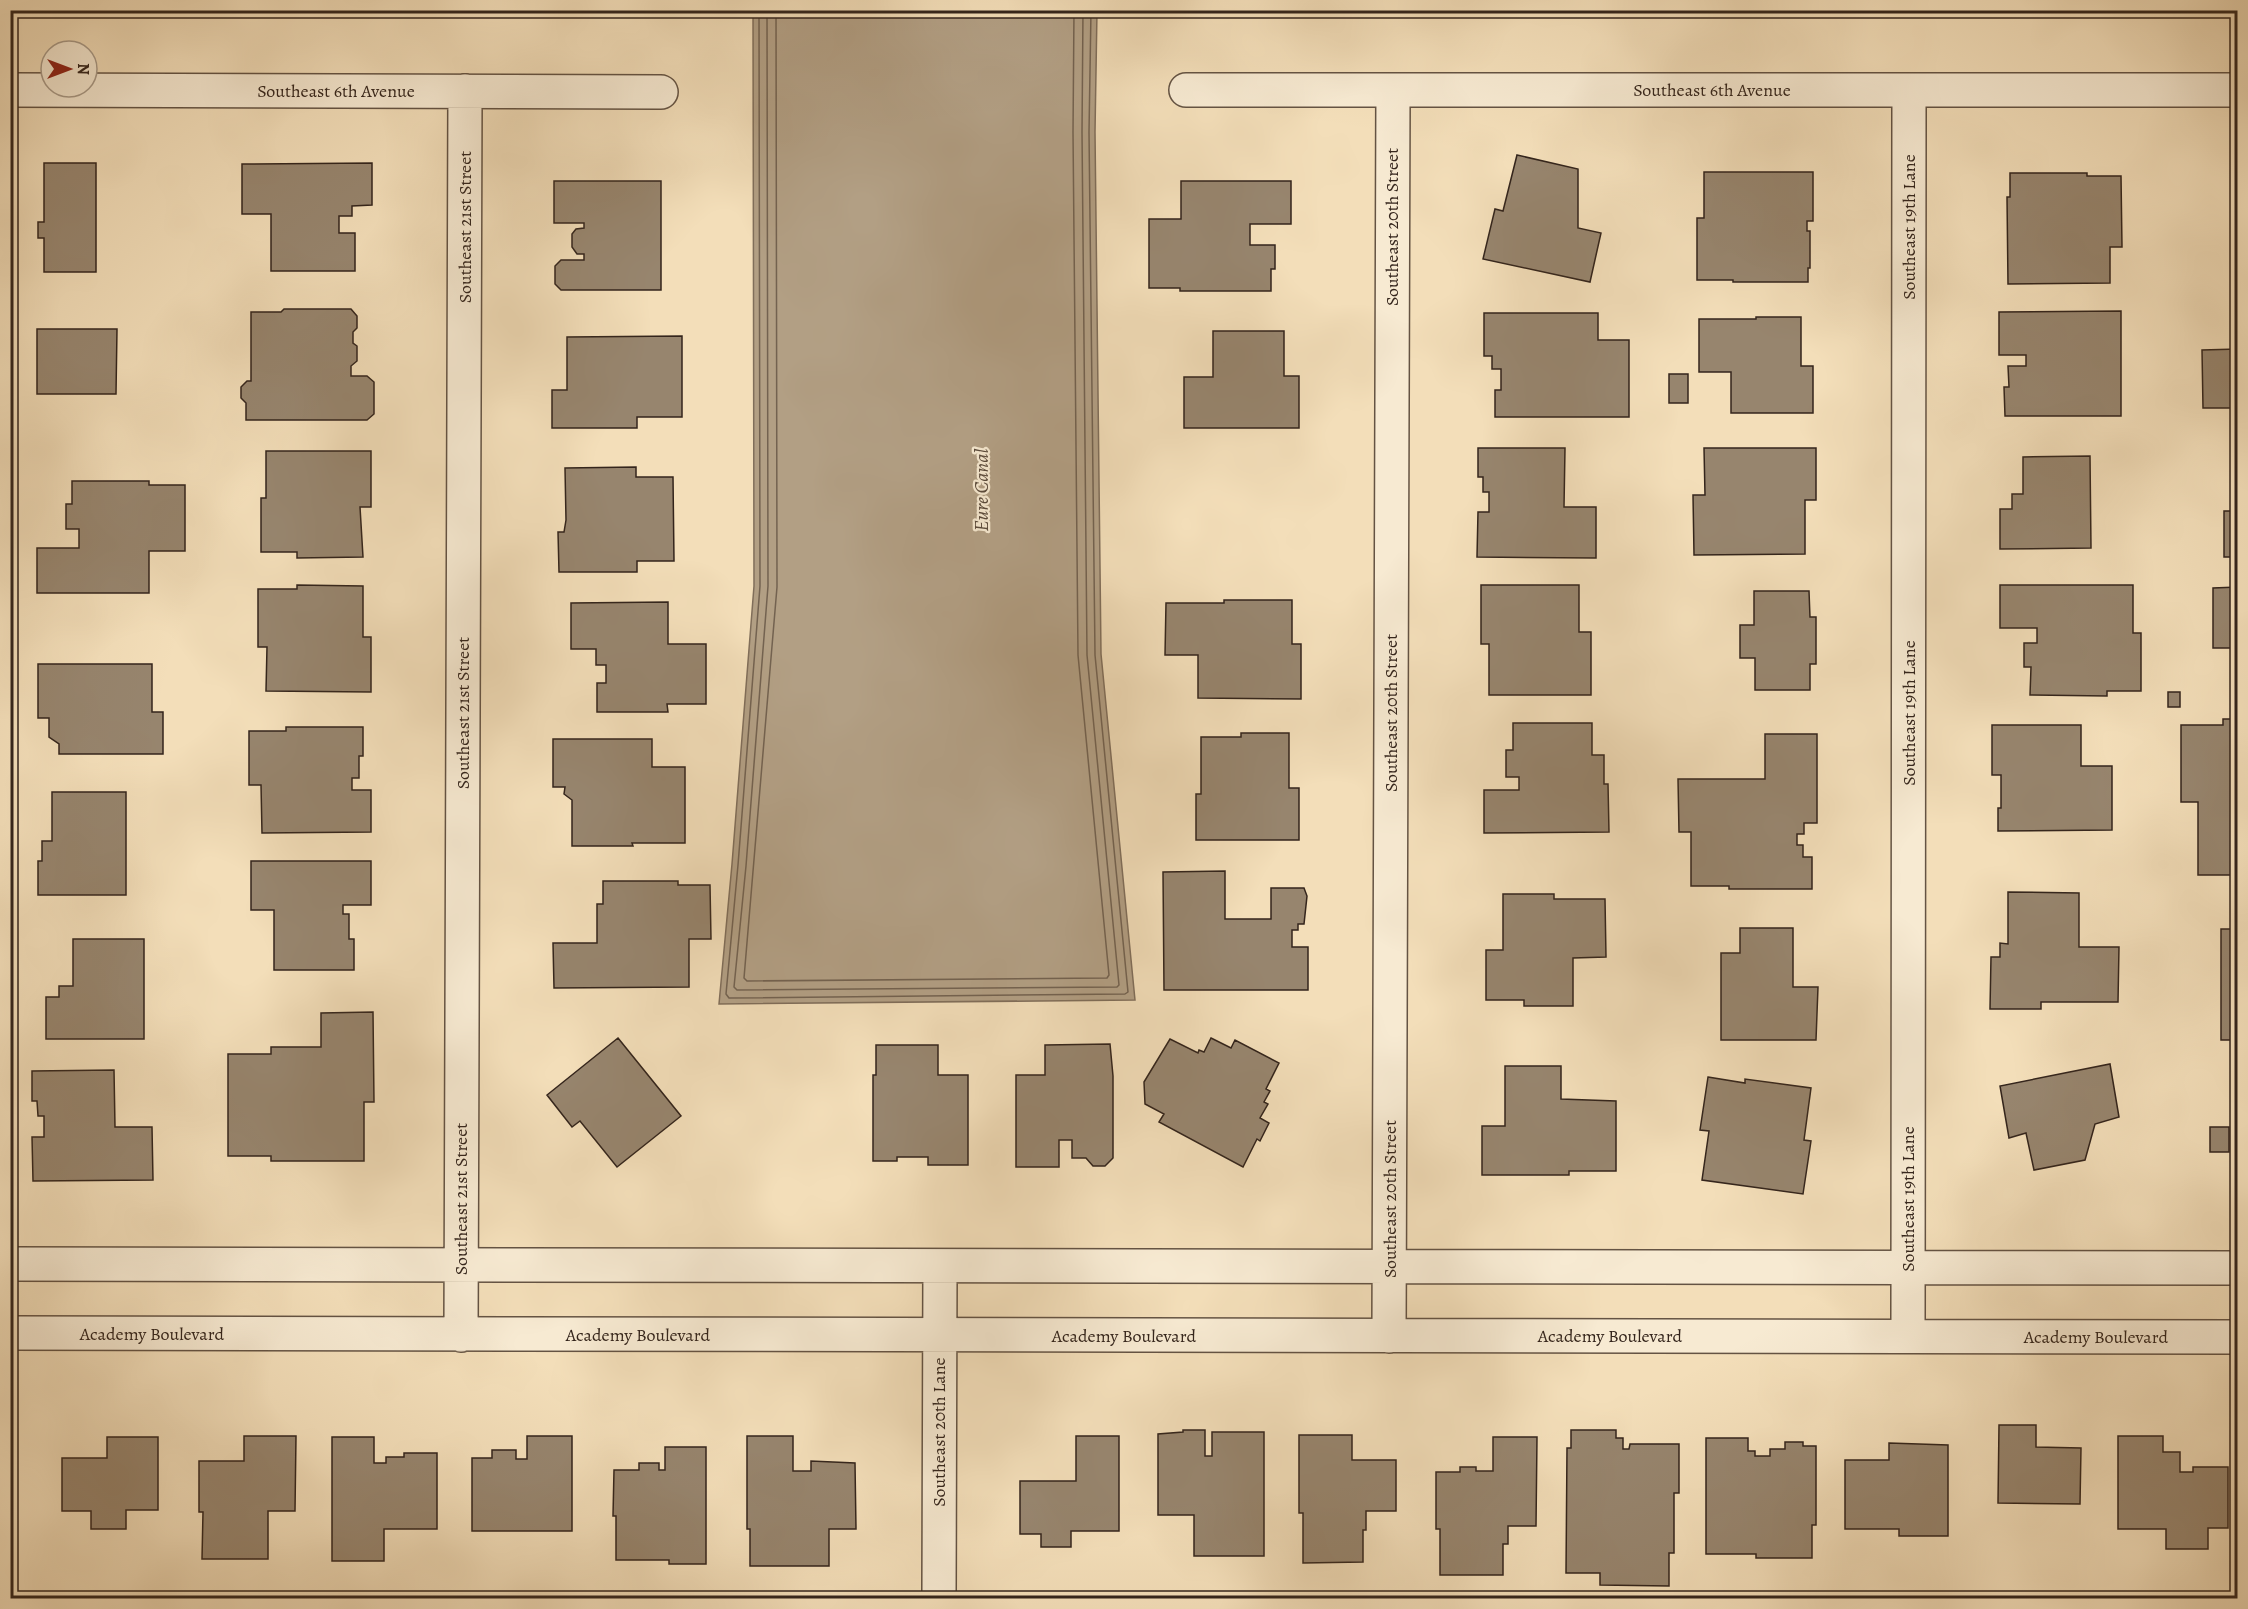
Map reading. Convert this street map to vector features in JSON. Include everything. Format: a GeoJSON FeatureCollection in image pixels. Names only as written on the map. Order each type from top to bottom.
{"type":"FeatureCollection","features":[{"type":"Feature","properties":{"kind":"street","name":"Southeast 6th Avenue"},"geometry":{"type":"LineString","coordinates":[[10,90],[661,92]]}},
{"type":"Feature","properties":{"kind":"street","name":"Southeast 6th Avenue"},"geometry":{"type":"LineString","coordinates":[[1186,90],[2238,90]]}},
{"type":"Feature","properties":{"kind":"street","name":"Southeast 20th Street"},"geometry":{"type":"LineString","coordinates":[[1389,1336],[1393,90]]}},
{"type":"Feature","properties":{"kind":"street","name":"Southeast 19th Lane"},"geometry":{"type":"LineString","coordinates":[[1908,1336],[1909,90]]}},
{"type":"Feature","properties":{"kind":"street","name":"Southeast 21st Street"},"geometry":{"type":"LineString","coordinates":[[461,1335],[465,91]]}},
{"type":"Feature","properties":{"kind":"street"},"geometry":{"type":"LineString","coordinates":[[10,1264],[2238,1268]]}},
{"type":"Feature","properties":{"kind":"street","name":"Southeast 20th Lane"},"geometry":{"type":"LineString","coordinates":[[939,1599],[940,1266]]}},
{"type":"Feature","properties":{"kind":"street","name":"Academy Boulevard"},"geometry":{"type":"LineString","coordinates":[[10,1333],[2238,1337]]}},
{"type":"Feature","properties":{"kind":"water","name":"Eure Canal"},"geometry":{"type":"Polygon","coordinates":[[[753,11],[1097,11],[1095,132],[1101,654],[1135,1000],[719,1004],[754,586],[753,11]]]}},
{"type":"Feature","properties":{"kind":"building"},"geometry":{"type":"Polygon","coordinates":[[[1517,155],[1578,169],[1578,228],[1601,233],[1590,282],[1483,259],[1495,209],[1503,211],[1517,155]]]}},
{"type":"Feature","properties":{"kind":"building"},"geometry":{"type":"Polygon","coordinates":[[[44,163],[96,163],[96,272],[44,272],[44,238],[38,238],[38,222],[44,222],[44,163]]]}},
{"type":"Feature","properties":{"kind":"building"},"geometry":{"type":"Polygon","coordinates":[[[372,163],[372,205],[352,206],[352,216],[339,216],[339,233],[355,233],[355,271],[271,271],[271,214],[242,214],[242,164],[372,163]]]}},
{"type":"Feature","properties":{"kind":"building"},"geometry":{"type":"Polygon","coordinates":[[[1704,172],[1813,172],[1813,221],[1807,221],[1807,231],[1810,231],[1808,282],[1697,280],[1697,218],[1704,218],[1704,172]]]}},
{"type":"Feature","properties":{"kind":"building"},"geometry":{"type":"Polygon","coordinates":[[[2010,173],[2087,173],[2087,176],[2121,176],[2122,247],[2110,247],[2110,283],[2008,284],[2007,197],[2010,197],[2010,173]]]}},
{"type":"Feature","properties":{"kind":"building"},"geometry":{"type":"Polygon","coordinates":[[[554,181],[661,181],[661,290],[561,290],[555,284],[555,266],[561,260],[584,260],[584,254],[577,254],[572,247],[572,234],[576,229],[584,228],[584,223],[554,223],[554,181]]]}},
{"type":"Feature","properties":{"kind":"building"},"geometry":{"type":"Polygon","coordinates":[[[1181,181],[1291,181],[1291,224],[1250,224],[1250,245],[1275,245],[1275,269],[1271,269],[1271,291],[1180,291],[1180,288],[1149,288],[1149,219],[1181,219],[1181,181]]]}},
{"type":"Feature","properties":{"kind":"building"},"geometry":{"type":"Polygon","coordinates":[[[284,309],[351,309],[357,316],[353,343],[357,346],[357,361],[351,366],[351,376],[367,376],[374,382],[374,414],[367,420],[246,420],[246,403],[241,398],[241,387],[247,381],[251,381],[251,312],[281,312],[284,309]]]}},
{"type":"Feature","properties":{"kind":"building"},"geometry":{"type":"Polygon","coordinates":[[[2121,311],[2121,416],[2005,416],[2004,387],[2009,387],[2008,366],[2026,366],[2026,355],[1999,355],[1999,312],[2121,311]]]}},
{"type":"Feature","properties":{"kind":"building"},"geometry":{"type":"Polygon","coordinates":[[[1484,313],[1598,313],[1598,340],[1629,340],[1629,417],[1495,417],[1495,390],[1501,390],[1501,369],[1492,369],[1492,356],[1484,356],[1484,313]]]}},
{"type":"Feature","properties":{"kind":"building"},"geometry":{"type":"Polygon","coordinates":[[[1756,317],[1801,317],[1801,366],[1813,366],[1813,413],[1731,413],[1731,372],[1699,372],[1699,319],[1756,319],[1756,317]]]}},
{"type":"Feature","properties":{"kind":"building"},"geometry":{"type":"Polygon","coordinates":[[[37,329],[117,329],[116,394],[37,394],[37,329]]]}},
{"type":"Feature","properties":{"kind":"building"},"geometry":{"type":"Polygon","coordinates":[[[1213,331],[1284,331],[1284,376],[1299,376],[1299,428],[1184,428],[1184,377],[1213,377],[1213,331]]]}},
{"type":"Feature","properties":{"kind":"building"},"geometry":{"type":"Polygon","coordinates":[[[682,336],[682,417],[637,417],[637,428],[552,428],[552,390],[567,390],[567,337],[682,336]]]}},
{"type":"Feature","properties":{"kind":"building"},"geometry":{"type":"Polygon","coordinates":[[[2238,349],[2238,408],[2203,408],[2202,350],[2238,349]]]}},
{"type":"Feature","properties":{"kind":"building"},"geometry":{"type":"Polygon","coordinates":[[[1669,374],[1688,374],[1688,403],[1669,403],[1669,374]]]}},
{"type":"Feature","properties":{"kind":"building"},"geometry":{"type":"Polygon","coordinates":[[[1478,448],[1565,448],[1564,507],[1596,507],[1596,558],[1477,557],[1478,512],[1489,512],[1489,492],[1483,492],[1483,477],[1478,477],[1478,448]]]}},
{"type":"Feature","properties":{"kind":"building"},"geometry":{"type":"Polygon","coordinates":[[[1704,448],[1816,448],[1816,500],[1805,500],[1805,554],[1694,555],[1693,495],[1705,495],[1704,448]]]}},
{"type":"Feature","properties":{"kind":"building"},"geometry":{"type":"Polygon","coordinates":[[[266,451],[371,451],[371,507],[360,507],[363,557],[297,558],[297,552],[261,552],[261,498],[266,498],[266,451]]]}},
{"type":"Feature","properties":{"kind":"building"},"geometry":{"type":"Polygon","coordinates":[[[2090,456],[2091,548],[2000,549],[2000,509],[2012,509],[2012,494],[2023,494],[2023,457],[2090,456]]]}},
{"type":"Feature","properties":{"kind":"building"},"geometry":{"type":"Polygon","coordinates":[[[636,467],[636,477],[673,477],[674,561],[637,561],[637,572],[559,572],[558,532],[564,532],[566,520],[565,468],[636,467]]]}},
{"type":"Feature","properties":{"kind":"building"},"geometry":{"type":"Polygon","coordinates":[[[72,481],[149,481],[149,485],[185,485],[185,551],[149,551],[149,593],[37,593],[37,548],[79,548],[79,529],[66,529],[66,504],[72,504],[72,481]]]}},
{"type":"Feature","properties":{"kind":"building"},"geometry":{"type":"Polygon","coordinates":[[[2224,511],[2238,511],[2238,557],[2224,557],[2224,511]]]}},
{"type":"Feature","properties":{"kind":"building"},"geometry":{"type":"Polygon","coordinates":[[[297,585],[363,586],[363,637],[371,637],[371,692],[266,691],[267,647],[258,647],[258,589],[297,589],[297,585]]]}},
{"type":"Feature","properties":{"kind":"building"},"geometry":{"type":"Polygon","coordinates":[[[1481,585],[1579,585],[1579,632],[1591,632],[1591,695],[1489,695],[1489,644],[1481,644],[1481,585]]]}},
{"type":"Feature","properties":{"kind":"building"},"geometry":{"type":"Polygon","coordinates":[[[2000,585],[2133,585],[2133,633],[2141,633],[2141,691],[2107,691],[2107,696],[2030,695],[2031,667],[2024,667],[2024,643],[2037,643],[2037,628],[2000,628],[2000,585]]]}},
{"type":"Feature","properties":{"kind":"building"},"geometry":{"type":"Polygon","coordinates":[[[2238,587],[2238,648],[2213,648],[2213,588],[2238,587]]]}},
{"type":"Feature","properties":{"kind":"building"},"geometry":{"type":"Polygon","coordinates":[[[1754,591],[1809,591],[1810,617],[1816,617],[1816,664],[1810,664],[1810,690],[1755,690],[1755,658],[1740,658],[1740,625],[1754,625],[1754,591]]]}},
{"type":"Feature","properties":{"kind":"building"},"geometry":{"type":"Polygon","coordinates":[[[1224,600],[1292,600],[1292,644],[1301,644],[1301,699],[1198,698],[1198,655],[1165,655],[1166,603],[1224,603],[1224,600]]]}},
{"type":"Feature","properties":{"kind":"building"},"geometry":{"type":"Polygon","coordinates":[[[668,602],[668,644],[706,644],[706,704],[667,704],[668,712],[597,712],[597,683],[606,683],[606,665],[596,665],[596,649],[571,649],[571,603],[668,602]]]}},
{"type":"Feature","properties":{"kind":"building"},"geometry":{"type":"Polygon","coordinates":[[[38,664],[152,664],[152,712],[163,712],[163,754],[59,754],[59,744],[49,737],[49,718],[38,718],[38,664]]]}},
{"type":"Feature","properties":{"kind":"building"},"geometry":{"type":"Polygon","coordinates":[[[2168,692],[2180,692],[2180,707],[2168,707],[2168,692]]]}},
{"type":"Feature","properties":{"kind":"building"},"geometry":{"type":"Polygon","coordinates":[[[2223,719],[2238,719],[2238,875],[2198,875],[2198,802],[2181,802],[2181,725],[2223,725],[2223,719]]]}},
{"type":"Feature","properties":{"kind":"building"},"geometry":{"type":"Polygon","coordinates":[[[1513,723],[1592,723],[1592,755],[1604,755],[1604,784],[1608,784],[1609,832],[1484,833],[1484,790],[1519,790],[1519,777],[1506,777],[1506,750],[1513,750],[1513,723]]]}},
{"type":"Feature","properties":{"kind":"building"},"geometry":{"type":"Polygon","coordinates":[[[1992,725],[2081,725],[2081,766],[2112,766],[2112,830],[1998,831],[2001,775],[1992,775],[1992,725]]]}},
{"type":"Feature","properties":{"kind":"building"},"geometry":{"type":"Polygon","coordinates":[[[286,727],[363,727],[363,756],[359,756],[359,778],[352,778],[352,790],[371,790],[371,832],[262,833],[261,785],[249,785],[249,731],[286,731],[286,727]]]}},
{"type":"Feature","properties":{"kind":"building"},"geometry":{"type":"Polygon","coordinates":[[[1241,733],[1289,733],[1289,788],[1299,788],[1299,840],[1196,840],[1196,794],[1201,794],[1201,737],[1241,737],[1241,733]]]}},
{"type":"Feature","properties":{"kind":"building"},"geometry":{"type":"Polygon","coordinates":[[[1765,734],[1817,734],[1817,823],[1804,823],[1804,834],[1797,834],[1797,845],[1803,845],[1803,857],[1812,857],[1812,889],[1729,889],[1729,886],[1691,886],[1691,832],[1679,832],[1678,779],[1765,779],[1765,734]]]}},
{"type":"Feature","properties":{"kind":"building"},"geometry":{"type":"Polygon","coordinates":[[[553,739],[652,739],[652,767],[685,767],[685,843],[572,846],[572,800],[564,794],[565,787],[553,787],[553,739]]]}},
{"type":"Feature","properties":{"kind":"building"},"geometry":{"type":"Polygon","coordinates":[[[52,792],[126,792],[126,895],[38,895],[38,861],[42,861],[42,841],[52,841],[52,792]]]}},
{"type":"Feature","properties":{"kind":"building"},"geometry":{"type":"Polygon","coordinates":[[[251,861],[371,861],[371,905],[343,905],[343,914],[349,914],[349,939],[354,939],[354,970],[274,970],[274,910],[251,910],[251,861]]]}},
{"type":"Feature","properties":{"kind":"building"},"geometry":{"type":"Polygon","coordinates":[[[1225,871],[1225,919],[1271,919],[1271,888],[1304,888],[1307,896],[1304,924],[1298,924],[1298,930],[1292,930],[1292,947],[1308,947],[1308,990],[1164,990],[1163,872],[1225,871]]]}},
{"type":"Feature","properties":{"kind":"building"},"geometry":{"type":"Polygon","coordinates":[[[603,881],[678,881],[678,885],[710,885],[711,939],[689,939],[689,987],[554,988],[553,943],[597,943],[597,904],[603,904],[603,881]]]}},
{"type":"Feature","properties":{"kind":"building"},"geometry":{"type":"Polygon","coordinates":[[[2008,892],[2079,893],[2079,947],[2119,947],[2118,1002],[2041,1002],[2041,1009],[1990,1009],[1991,957],[2000,957],[2000,943],[2008,944],[2008,892]]]}},
{"type":"Feature","properties":{"kind":"building"},"geometry":{"type":"Polygon","coordinates":[[[1503,894],[1554,894],[1554,899],[1605,899],[1606,957],[1573,958],[1573,1006],[1524,1006],[1524,1000],[1486,1000],[1486,950],[1503,950],[1503,894]]]}},
{"type":"Feature","properties":{"kind":"building"},"geometry":{"type":"Polygon","coordinates":[[[1740,928],[1793,928],[1793,987],[1818,987],[1816,1040],[1721,1040],[1721,953],[1740,953],[1740,928]]]}},
{"type":"Feature","properties":{"kind":"building"},"geometry":{"type":"Polygon","coordinates":[[[2221,929],[2238,929],[2238,1040],[2221,1040],[2221,929]]]}},
{"type":"Feature","properties":{"kind":"building"},"geometry":{"type":"Polygon","coordinates":[[[73,939],[144,939],[144,1039],[46,1039],[46,997],[59,997],[59,986],[73,986],[73,939]]]}},
{"type":"Feature","properties":{"kind":"building"},"geometry":{"type":"Polygon","coordinates":[[[373,1012],[374,1102],[364,1102],[364,1161],[271,1161],[271,1156],[228,1156],[228,1054],[271,1054],[271,1047],[321,1047],[321,1013],[373,1012]]]}},
{"type":"Feature","properties":{"kind":"building"},"geometry":{"type":"Polygon","coordinates":[[[618,1038],[681,1116],[617,1167],[580,1121],[572,1127],[547,1095],[618,1038]]]}},
{"type":"Feature","properties":{"kind":"building"},"geometry":{"type":"Polygon","coordinates":[[[1211,1038],[1231,1048],[1235,1040],[1279,1063],[1266,1089],[1270,1091],[1264,1102],[1268,1104],[1260,1118],[1269,1123],[1260,1141],[1257,1139],[1243,1167],[1159,1122],[1164,1114],[1145,1104],[1144,1082],[1170,1039],[1198,1053],[1199,1050],[1204,1052],[1211,1038]]]}},
{"type":"Feature","properties":{"kind":"building"},"geometry":{"type":"Polygon","coordinates":[[[1110,1044],[1113,1076],[1113,1158],[1105,1166],[1093,1166],[1086,1158],[1072,1158],[1072,1140],[1059,1140],[1059,1167],[1016,1167],[1016,1075],[1045,1075],[1045,1045],[1110,1044]]]}},
{"type":"Feature","properties":{"kind":"building"},"geometry":{"type":"Polygon","coordinates":[[[876,1045],[938,1045],[938,1075],[968,1075],[968,1165],[928,1165],[928,1157],[897,1157],[897,1161],[873,1161],[873,1075],[876,1075],[876,1045]]]}},
{"type":"Feature","properties":{"kind":"building"},"geometry":{"type":"Polygon","coordinates":[[[2110,1064],[2119,1117],[2095,1124],[2085,1160],[2034,1170],[2026,1133],[2009,1138],[2000,1086],[2110,1064]]]}},
{"type":"Feature","properties":{"kind":"building"},"geometry":{"type":"Polygon","coordinates":[[[1505,1066],[1561,1066],[1561,1099],[1616,1101],[1616,1171],[1569,1171],[1569,1175],[1482,1175],[1482,1126],[1505,1126],[1505,1066]]]}},
{"type":"Feature","properties":{"kind":"building"},"geometry":{"type":"Polygon","coordinates":[[[114,1070],[115,1127],[152,1127],[153,1180],[33,1181],[32,1137],[44,1137],[44,1116],[38,1116],[37,1101],[32,1101],[32,1071],[114,1070]]]}},
{"type":"Feature","properties":{"kind":"building"},"geometry":{"type":"Polygon","coordinates":[[[1708,1077],[1745,1083],[1745,1079],[1811,1088],[1804,1140],[1811,1141],[1803,1194],[1702,1180],[1709,1131],[1700,1130],[1708,1077]]]}},
{"type":"Feature","properties":{"kind":"building"},"geometry":{"type":"Polygon","coordinates":[[[2231,1103],[2238,1103],[2238,1155],[2232,1155],[2231,1103]]]}},
{"type":"Feature","properties":{"kind":"building"},"geometry":{"type":"Polygon","coordinates":[[[2210,1127],[2229,1127],[2229,1152],[2210,1152],[2210,1127]]]}},
{"type":"Feature","properties":{"kind":"building"},"geometry":{"type":"Polygon","coordinates":[[[1999,1425],[2036,1425],[2036,1447],[2081,1448],[2080,1504],[1998,1503],[1999,1425]]]}},
{"type":"Feature","properties":{"kind":"building"},"geometry":{"type":"Polygon","coordinates":[[[1183,1430],[1205,1430],[1205,1456],[1212,1456],[1212,1432],[1264,1432],[1264,1556],[1194,1556],[1194,1515],[1158,1515],[1158,1434],[1183,1432],[1183,1430]]]}},
{"type":"Feature","properties":{"kind":"building"},"geometry":{"type":"Polygon","coordinates":[[[1571,1430],[1616,1430],[1616,1438],[1623,1438],[1623,1449],[1629,1449],[1630,1444],[1679,1444],[1679,1493],[1674,1493],[1674,1553],[1669,1553],[1669,1586],[1600,1585],[1600,1573],[1566,1573],[1567,1448],[1571,1448],[1571,1430]]]}},
{"type":"Feature","properties":{"kind":"building"},"geometry":{"type":"Polygon","coordinates":[[[1299,1435],[1352,1435],[1352,1460],[1396,1460],[1396,1511],[1366,1511],[1366,1530],[1363,1530],[1363,1562],[1303,1563],[1303,1513],[1299,1513],[1299,1435]]]}},
{"type":"Feature","properties":{"kind":"building"},"geometry":{"type":"Polygon","coordinates":[[[244,1436],[296,1436],[295,1511],[268,1511],[268,1559],[202,1559],[203,1512],[199,1512],[199,1461],[244,1461],[244,1436]]]}},
{"type":"Feature","properties":{"kind":"building"},"geometry":{"type":"Polygon","coordinates":[[[527,1436],[572,1436],[572,1531],[472,1531],[472,1458],[492,1458],[492,1450],[516,1450],[516,1459],[527,1459],[527,1436]]]}},
{"type":"Feature","properties":{"kind":"building"},"geometry":{"type":"Polygon","coordinates":[[[747,1436],[793,1436],[793,1471],[811,1471],[811,1461],[855,1463],[856,1529],[829,1529],[829,1566],[750,1566],[750,1529],[747,1529],[747,1436]]]}},
{"type":"Feature","properties":{"kind":"building"},"geometry":{"type":"Polygon","coordinates":[[[1076,1436],[1119,1436],[1119,1531],[1071,1531],[1071,1547],[1041,1547],[1041,1534],[1020,1534],[1020,1481],[1076,1481],[1076,1436]]]}},
{"type":"Feature","properties":{"kind":"building"},"geometry":{"type":"Polygon","coordinates":[[[2118,1436],[2163,1436],[2163,1452],[2180,1452],[2180,1472],[2193,1472],[2193,1467],[2228,1467],[2228,1528],[2208,1528],[2208,1549],[2166,1549],[2166,1529],[2118,1529],[2118,1436]]]}},
{"type":"Feature","properties":{"kind":"building"},"geometry":{"type":"Polygon","coordinates":[[[107,1437],[158,1437],[158,1510],[126,1510],[126,1529],[91,1529],[91,1511],[62,1511],[62,1458],[107,1458],[107,1437]]]}},
{"type":"Feature","properties":{"kind":"building"},"geometry":{"type":"Polygon","coordinates":[[[332,1437],[374,1437],[374,1463],[386,1463],[386,1457],[404,1457],[404,1453],[437,1453],[437,1529],[384,1529],[384,1561],[332,1561],[332,1437]]]}},
{"type":"Feature","properties":{"kind":"building"},"geometry":{"type":"Polygon","coordinates":[[[1493,1437],[1537,1437],[1536,1526],[1508,1526],[1508,1544],[1503,1544],[1503,1575],[1440,1575],[1440,1529],[1436,1529],[1436,1472],[1460,1472],[1460,1467],[1476,1467],[1476,1471],[1493,1471],[1493,1437]]]}},
{"type":"Feature","properties":{"kind":"building"},"geometry":{"type":"Polygon","coordinates":[[[1706,1438],[1748,1438],[1748,1451],[1755,1451],[1755,1456],[1770,1456],[1770,1449],[1785,1449],[1785,1442],[1803,1442],[1803,1446],[1816,1446],[1816,1525],[1812,1525],[1812,1558],[1756,1558],[1756,1554],[1706,1554],[1706,1438]]]}},
{"type":"Feature","properties":{"kind":"building"},"geometry":{"type":"Polygon","coordinates":[[[1889,1443],[1948,1445],[1948,1536],[1899,1536],[1899,1529],[1845,1529],[1845,1460],[1889,1460],[1889,1443]]]}},
{"type":"Feature","properties":{"kind":"building"},"geometry":{"type":"Polygon","coordinates":[[[665,1447],[706,1447],[706,1564],[669,1564],[669,1560],[616,1560],[616,1516],[613,1516],[614,1470],[639,1470],[639,1463],[659,1463],[659,1470],[665,1470],[665,1447]]]}}]}
